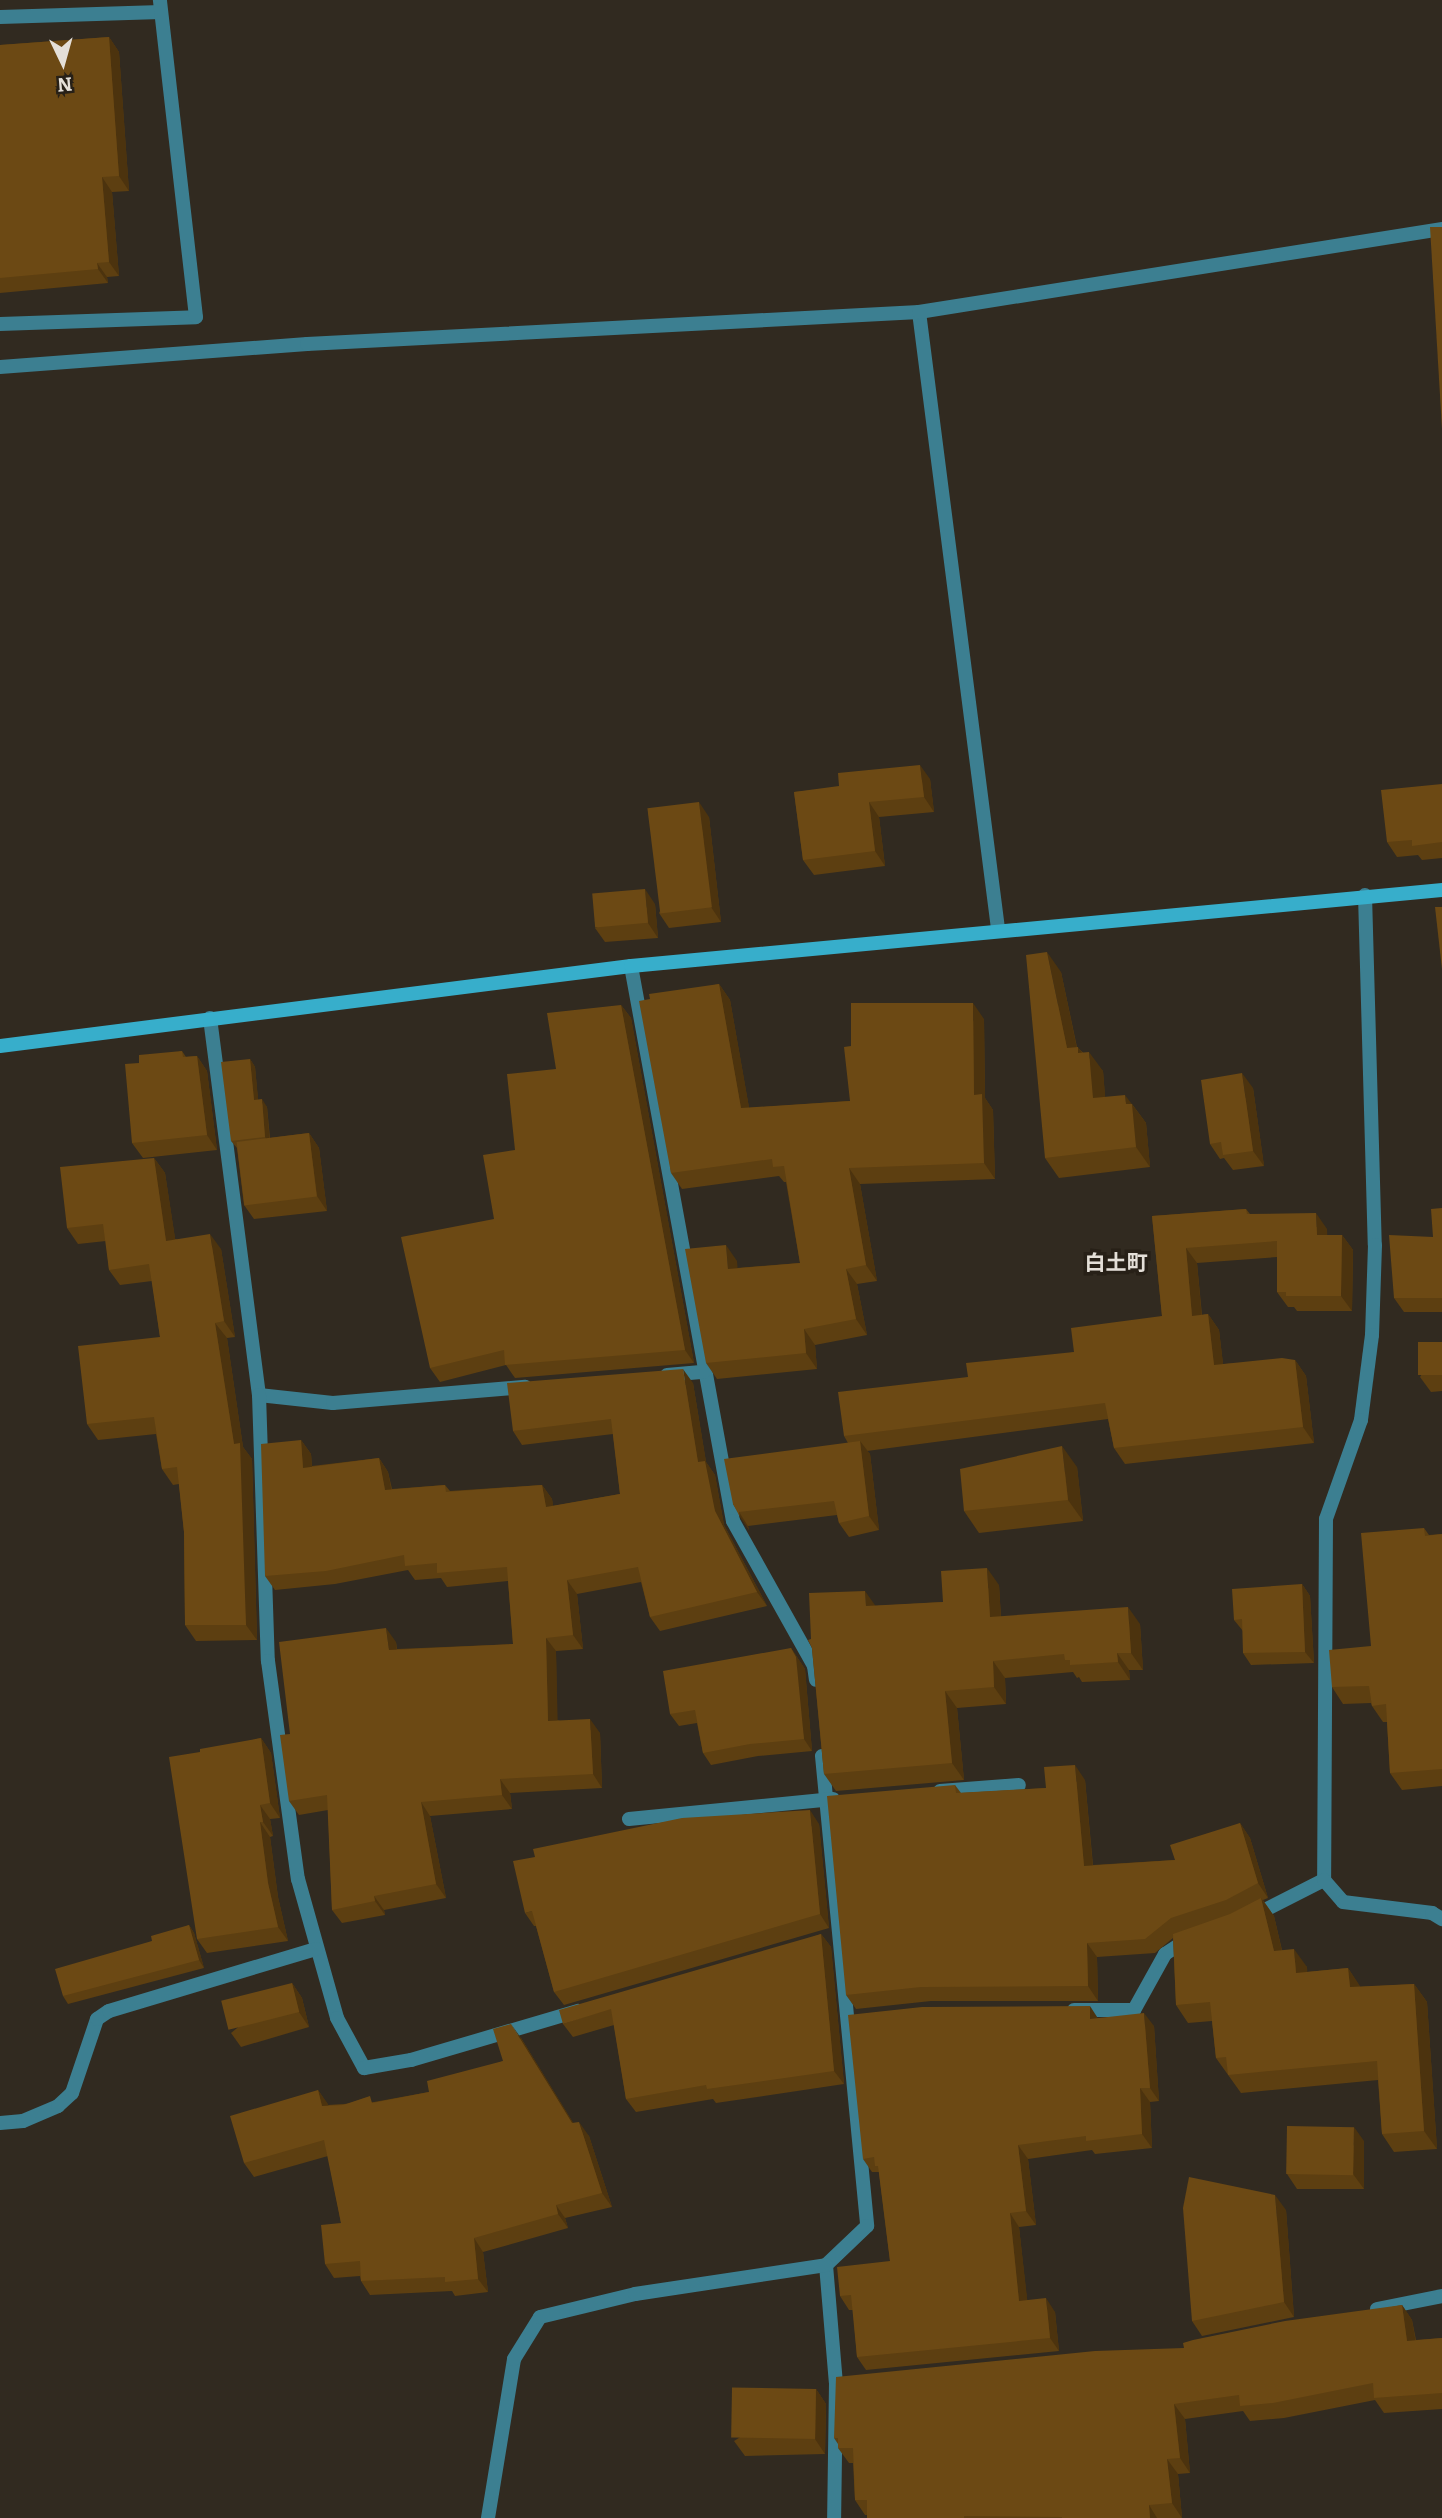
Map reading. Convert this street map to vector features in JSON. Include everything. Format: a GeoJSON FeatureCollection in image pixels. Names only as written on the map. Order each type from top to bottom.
{"type":"FeatureCollection","features":[{"type":"Feature","properties":{"kind":"street"},"geometry":{"type":"LineString","coordinates":[[0,17],[161,6],[196,317],[0,324]]}},
{"type":"Feature","properties":{"kind":"street"},"geometry":{"type":"LineString","coordinates":[[0,367],[307,344],[919,312],[1442,229]]}},
{"type":"Feature","properties":{"kind":"street"},"geometry":{"type":"LineString","coordinates":[[919,312],[999,929]]}},
{"type":"Feature","properties":{"kind":"street"},"geometry":{"type":"LineString","coordinates":[[0,1046],[210,1017],[631,966],[999,929],[1442,890]]}},
{"type":"Feature","properties":{"kind":"street"},"geometry":{"type":"LineString","coordinates":[[1365,895],[1375,1245],[1372,1335],[1361,1420],[1326,1519],[1324,1880],[1343,1902],[1432,1913],[1442,1919]]}},
{"type":"Feature","properties":{"kind":"street"},"geometry":{"type":"LineString","coordinates":[[631,966],[733,1521],[814,1666],[817,1693]]}},
{"type":"Feature","properties":{"kind":"street"},"geometry":{"type":"LineString","coordinates":[[210,1017],[259,1395],[268,1661],[298,1879],[337,2018],[364,2068],[411,2060],[588,2008]]}},
{"type":"Feature","properties":{"kind":"street"},"geometry":{"type":"LineString","coordinates":[[650,1377],[704,1372]]}},
{"type":"Feature","properties":{"kind":"street"},"geometry":{"type":"LineString","coordinates":[[259,1395],[333,1403],[542,1386]]}},
{"type":"Feature","properties":{"kind":"street"},"geometry":{"type":"LineString","coordinates":[[488,2518],[514,2359],[540,2317],[635,2294],[826,2265],[867,2226],[852,2020],[831,1937],[826,1800],[821,1746]]}},
{"type":"Feature","properties":{"kind":"street"},"geometry":{"type":"LineString","coordinates":[[923,1792],[1019,1785]]}},
{"type":"Feature","properties":{"kind":"street"},"geometry":{"type":"LineString","coordinates":[[629,1819],[854,1798]]}},
{"type":"Feature","properties":{"kind":"street"},"geometry":{"type":"LineString","coordinates":[[1240,1923],[1324,1880]]}},
{"type":"Feature","properties":{"kind":"street"},"geometry":{"type":"LineString","coordinates":[[1052,2010],[1133,2010],[1166,1954],[1186,1940],[1207,1933]]}},
{"type":"Feature","properties":{"kind":"street"},"geometry":{"type":"LineString","coordinates":[[0,2123],[23,2121],[58,2106],[72,2093],[97,2019],[109,2011],[316,1949]]}},
{"type":"Feature","properties":{"kind":"street"},"geometry":{"type":"LineString","coordinates":[[826,2265],[842,2383],[834,2518]]}},
{"type":"Feature","properties":{"kind":"street"},"geometry":{"type":"LineString","coordinates":[[1365,2312],[1442,2296]]}},
{"type":"Feature","properties":{"kind":"building"},"geometry":{"type":"Polygon","coordinates":[[[109,37],[119,176],[102,177],[109,262],[97,263],[98,269],[0,278],[0,45],[109,37]]]}},
{"type":"Feature","properties":{"kind":"building"},"geometry":{"type":"Polygon","coordinates":[[[1430,227],[1442,227],[1442,429],[1430,227]]]}},
{"type":"Feature","properties":{"kind":"building"},"geometry":{"type":"Polygon","coordinates":[[[920,765],[924,797],[869,802],[875,851],[803,860],[794,792],[839,786],[838,773],[920,765]]]}},
{"type":"Feature","properties":{"kind":"building"},"geometry":{"type":"Polygon","coordinates":[[[1442,784],[1442,842],[1412,846],[1412,840],[1387,842],[1381,790],[1442,784]]]}},
{"type":"Feature","properties":{"kind":"building"},"geometry":{"type":"Polygon","coordinates":[[[699,802],[712,907],[660,914],[647,808],[699,802]]]}},
{"type":"Feature","properties":{"kind":"building"},"geometry":{"type":"Polygon","coordinates":[[[645,889],[648,923],[595,927],[592,894],[645,889]]]}},
{"type":"Feature","properties":{"kind":"building"},"geometry":{"type":"Polygon","coordinates":[[[1435,907],[1442,907],[1442,969],[1435,907]]]}},
{"type":"Feature","properties":{"kind":"building"},"geometry":{"type":"Polygon","coordinates":[[[1047,952],[1067,1048],[1078,1047],[1078,1053],[1089,1052],[1093,1098],[1125,1095],[1126,1104],[1132,1104],[1136,1147],[1045,1158],[1026,955],[1047,952]]]}},
{"type":"Feature","properties":{"kind":"building"},"geometry":{"type":"Polygon","coordinates":[[[719,984],[741,1108],[850,1101],[844,1047],[851,1046],[851,1003],[973,1003],[974,1095],[982,1094],[984,1163],[849,1168],[866,1265],[846,1269],[856,1319],[804,1329],[806,1353],[706,1363],[685,1249],[726,1245],[728,1269],[800,1263],[784,1166],[773,1167],[772,1159],[671,1173],[639,1001],[650,999],[649,994],[719,984]]]}},
{"type":"Feature","properties":{"kind":"building"},"geometry":{"type":"Polygon","coordinates":[[[621,1005],[685,1350],[505,1365],[504,1350],[430,1368],[401,1237],[494,1219],[483,1155],[515,1150],[507,1074],[556,1069],[547,1013],[621,1005]]]}},
{"type":"Feature","properties":{"kind":"building"},"geometry":{"type":"Polygon","coordinates":[[[182,1051],[183,1057],[197,1056],[207,1135],[132,1143],[125,1064],[139,1063],[139,1055],[182,1051]]]}},
{"type":"Feature","properties":{"kind":"building"},"geometry":{"type":"Polygon","coordinates":[[[250,1059],[254,1100],[262,1099],[265,1137],[231,1141],[221,1062],[250,1059]]]}},
{"type":"Feature","properties":{"kind":"building"},"geometry":{"type":"Polygon","coordinates":[[[1242,1073],[1253,1151],[1223,1155],[1221,1142],[1210,1144],[1201,1080],[1242,1073]]]}},
{"type":"Feature","properties":{"kind":"building"},"geometry":{"type":"Polygon","coordinates":[[[309,1133],[317,1197],[244,1205],[237,1142],[309,1133]]]}},
{"type":"Feature","properties":{"kind":"building"},"geometry":{"type":"Polygon","coordinates":[[[154,1158],[166,1241],[210,1234],[224,1321],[215,1323],[234,1444],[240,1443],[246,1625],[185,1625],[184,1532],[177,1467],[162,1469],[154,1417],[87,1424],[78,1346],[160,1337],[149,1264],[109,1270],[103,1224],[67,1228],[60,1167],[154,1158]]]}},
{"type":"Feature","properties":{"kind":"building"},"geometry":{"type":"Polygon","coordinates":[[[1442,1208],[1442,1298],[1394,1298],[1389,1235],[1433,1237],[1431,1209],[1442,1208]]]}},
{"type":"Feature","properties":{"kind":"building"},"geometry":{"type":"Polygon","coordinates":[[[1246,1209],[1247,1214],[1316,1213],[1317,1235],[1342,1235],[1341,1296],[1286,1296],[1286,1292],[1277,1292],[1277,1241],[1186,1248],[1192,1316],[1208,1314],[1214,1365],[1282,1358],[1295,1360],[1303,1427],[1114,1448],[1105,1403],[844,1436],[838,1392],[968,1377],[966,1363],[1074,1352],[1071,1328],[1162,1316],[1152,1216],[1246,1209]]]}},
{"type":"Feature","properties":{"kind":"building"},"geometry":{"type":"Polygon","coordinates":[[[1418,1342],[1442,1342],[1442,1375],[1418,1375],[1418,1342]]]}},
{"type":"Feature","properties":{"kind":"building"},"geometry":{"type":"Polygon","coordinates":[[[683,1369],[698,1462],[705,1461],[715,1511],[757,1592],[650,1617],[638,1567],[567,1580],[573,1635],[546,1638],[548,1721],[590,1719],[593,1774],[500,1779],[502,1795],[421,1802],[436,1884],[374,1896],[375,1901],[332,1910],[327,1795],[289,1801],[280,1735],[290,1734],[279,1642],[386,1628],[389,1650],[513,1644],[507,1567],[437,1573],[437,1563],[405,1566],[404,1555],[326,1571],[265,1576],[261,1444],[301,1440],[303,1468],[379,1458],[385,1490],[445,1485],[446,1492],[542,1485],[546,1507],[620,1494],[611,1419],[513,1431],[507,1383],[683,1369]]]}},
{"type":"Feature","properties":{"kind":"building"},"geometry":{"type":"Polygon","coordinates":[[[860,1441],[869,1516],[839,1523],[834,1501],[739,1512],[740,1517],[733,1504],[724,1459],[860,1441]]]}},
{"type":"Feature","properties":{"kind":"building"},"geometry":{"type":"Polygon","coordinates":[[[1062,1446],[1068,1500],[964,1511],[960,1469],[1062,1446]]]}},
{"type":"Feature","properties":{"kind":"building"},"geometry":{"type":"Polygon","coordinates":[[[1424,1528],[1425,1536],[1442,1534],[1442,1769],[1390,1773],[1386,1704],[1372,1706],[1369,1686],[1332,1687],[1329,1650],[1371,1646],[1361,1533],[1424,1528]]]}},
{"type":"Feature","properties":{"kind":"building"},"geometry":{"type":"Polygon","coordinates":[[[987,1568],[990,1617],[1128,1607],[1131,1653],[1117,1653],[1118,1662],[1070,1665],[1070,1660],[1065,1660],[1064,1654],[993,1661],[994,1687],[945,1691],[952,1763],[824,1774],[812,1648],[808,1640],[811,1639],[809,1593],[865,1591],[866,1606],[943,1602],[941,1571],[987,1568]]]}},
{"type":"Feature","properties":{"kind":"building"},"geometry":{"type":"Polygon","coordinates":[[[1302,1584],[1305,1652],[1243,1653],[1242,1619],[1234,1620],[1232,1589],[1302,1584]]]}},
{"type":"Feature","properties":{"kind":"building"},"geometry":{"type":"Polygon","coordinates":[[[791,1648],[796,1657],[804,1739],[750,1744],[703,1753],[695,1710],[670,1714],[663,1671],[791,1648]]]}},
{"type":"Feature","properties":{"kind":"building"},"geometry":{"type":"Polygon","coordinates":[[[261,1738],[270,1803],[260,1805],[263,1822],[260,1822],[268,1883],[278,1927],[197,1939],[169,1757],[261,1738]]]}},
{"type":"Feature","properties":{"kind":"building"},"geometry":{"type":"Polygon","coordinates":[[[1075,1765],[1084,1866],[1175,1860],[1170,1845],[1240,1823],[1258,1883],[1226,1900],[1171,1918],[1145,1939],[1087,1943],[1088,1986],[921,1987],[846,1995],[827,1796],[955,1785],[956,1793],[1046,1788],[1044,1767],[1075,1765]]]}},
{"type":"Feature","properties":{"kind":"building"},"geometry":{"type":"Polygon","coordinates":[[[810,1810],[820,1914],[554,1992],[532,1911],[525,1913],[513,1861],[535,1857],[533,1849],[682,1818],[810,1810]]]}},
{"type":"Feature","properties":{"kind":"building"},"geometry":{"type":"Polygon","coordinates":[[[1261,1898],[1274,1951],[1294,1949],[1296,1973],[1348,1968],[1350,1987],[1414,1984],[1424,2131],[1382,2134],[1377,2061],[1228,2075],[1226,2057],[1216,2058],[1210,2002],[1176,2005],[1173,1934],[1230,1914],[1261,1898]]]}},
{"type":"Feature","properties":{"kind":"building"},"geometry":{"type":"Polygon","coordinates":[[[189,1925],[199,1960],[63,1996],[55,1969],[152,1941],[151,1936],[189,1925]]]}},
{"type":"Feature","properties":{"kind":"building"},"geometry":{"type":"Polygon","coordinates":[[[821,1934],[834,2071],[707,2089],[706,2085],[626,2099],[611,2009],[563,2024],[559,2010],[821,1934]]]}},
{"type":"Feature","properties":{"kind":"building"},"geometry":{"type":"Polygon","coordinates":[[[292,1983],[299,2012],[228,2030],[221,2001],[292,1983]]]}},
{"type":"Feature","properties":{"kind":"building"},"geometry":{"type":"Polygon","coordinates":[[[1090,2006],[1090,2019],[1144,2013],[1150,2088],[1140,2088],[1142,2134],[1086,2141],[1086,2136],[1018,2145],[1026,2211],[1010,2213],[1019,2301],[1046,2298],[1050,2338],[857,2357],[851,2295],[840,2296],[837,2267],[890,2261],[878,2166],[875,2166],[874,2157],[863,2159],[848,2015],[922,2007],[1090,2006]]]}},
{"type":"Feature","properties":{"kind":"building"},"geometry":{"type":"Polygon","coordinates":[[[511,2024],[572,2123],[579,2122],[602,2193],[556,2205],[558,2214],[474,2238],[478,2279],[445,2282],[445,2277],[361,2281],[360,2261],[325,2264],[321,2225],[341,2223],[324,2140],[244,2163],[230,2116],[318,2090],[322,2106],[343,2105],[370,2096],[372,2103],[429,2092],[427,2081],[503,2061],[493,2029],[511,2024]]]}},
{"type":"Feature","properties":{"kind":"building"},"geometry":{"type":"Polygon","coordinates":[[[1287,2126],[1354,2127],[1353,2175],[1286,2174],[1287,2126]]]}},
{"type":"Feature","properties":{"kind":"building"},"geometry":{"type":"Polygon","coordinates":[[[1189,2177],[1275,2195],[1284,2302],[1192,2321],[1183,2208],[1189,2177]]]}},
{"type":"Feature","properties":{"kind":"building"},"geometry":{"type":"Polygon","coordinates":[[[1402,2305],[1407,2341],[1442,2338],[1442,2393],[1374,2398],[1373,2383],[1273,2403],[1240,2406],[1239,2395],[1174,2404],[1180,2458],[1167,2459],[1172,2503],[1149,2505],[1150,2518],[867,2518],[867,2500],[855,2500],[853,2448],[838,2448],[838,2438],[834,2438],[836,2377],[1095,2351],[1184,2348],[1183,2343],[1193,2340],[1285,2321],[1402,2305]]]}},
{"type":"Feature","properties":{"kind":"building"},"geometry":{"type":"Polygon","coordinates":[[[732,2388],[816,2389],[815,2439],[731,2438],[732,2388]]]}},
{"type":"Feature","properties":{"kind":"district","name":"白土町"},"geometry":{"type":"Point","coordinates":[1116,1263]}}]}
